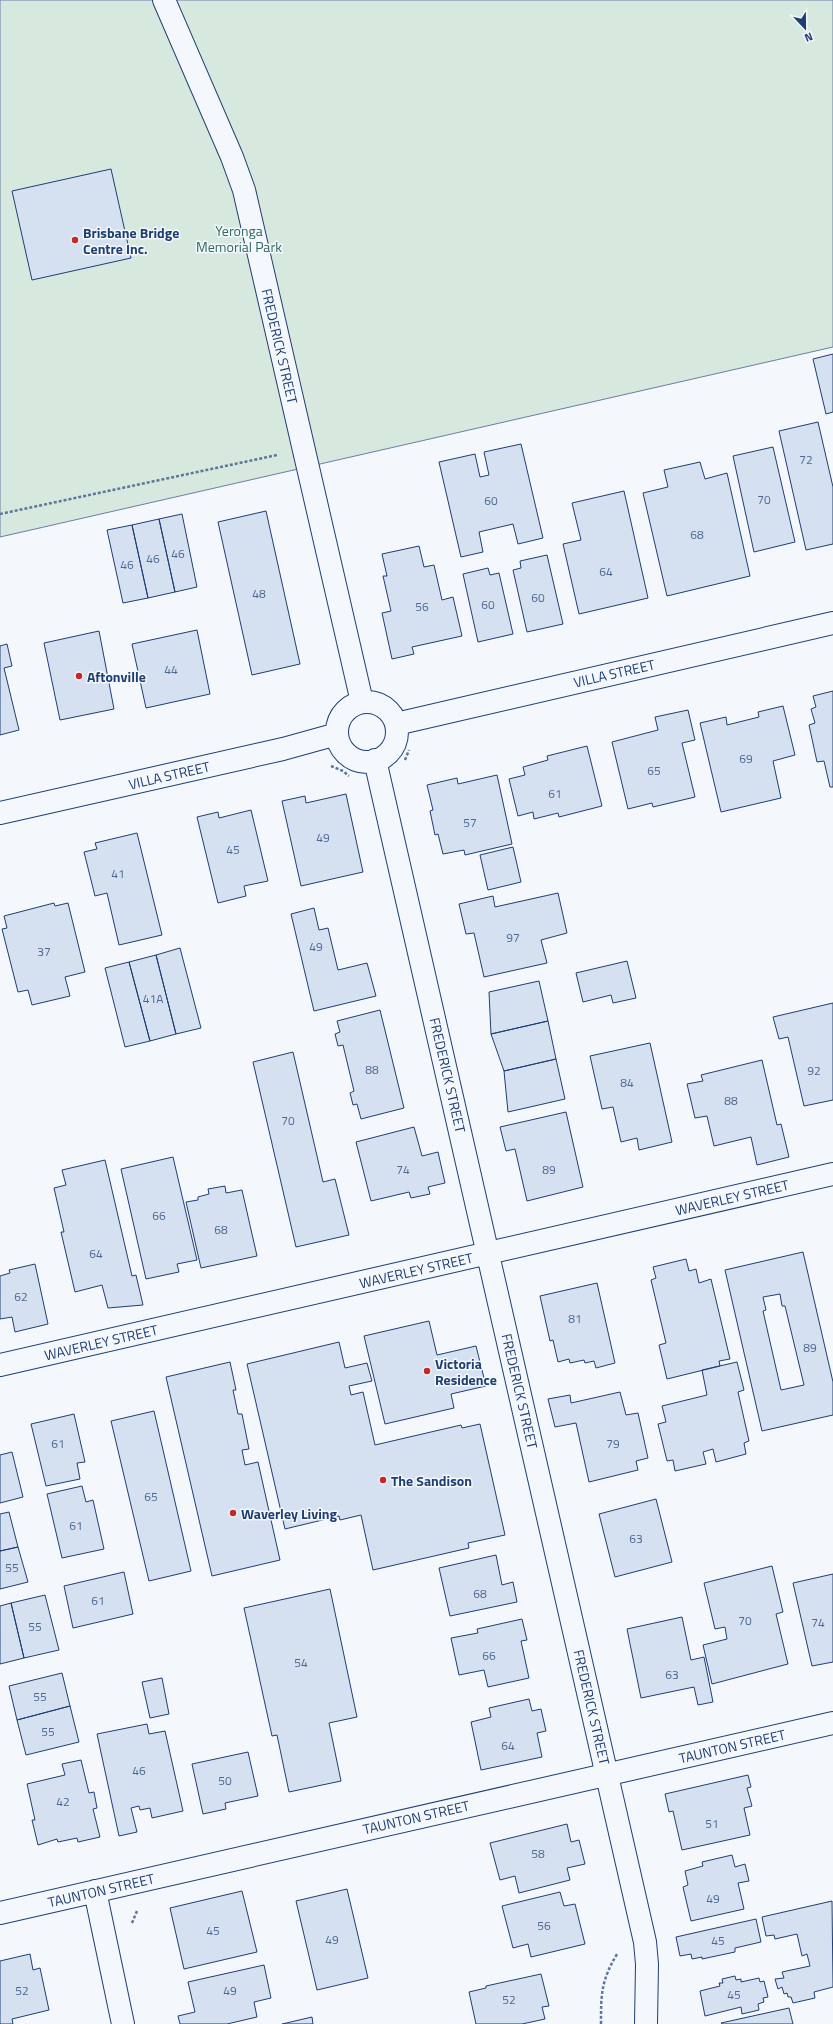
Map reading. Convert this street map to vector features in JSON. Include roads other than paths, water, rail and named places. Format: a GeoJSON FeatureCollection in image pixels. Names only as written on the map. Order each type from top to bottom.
{"type":"FeatureCollection","features":[{"type":"Feature","properties":{"kind":"street","name":"FREDERICK STREET"},"geometry":{"type":"LineString","coordinates":[[164,0],[232,157],[244,190],[362,702]]}},
{"type":"Feature","properties":{"kind":"street","name":"VILLA STREET"},"geometry":{"type":"LineString","coordinates":[[396,724],[833,623]]}},
{"type":"Feature","properties":{"kind":"street"},"geometry":{"type":"LineString","coordinates":[[362,702],[379,704],[390,712],[396,724],[397,733],[391,750],[383,757],[375,760],[358,760],[350,756],[344,750],[337,734],[338,726],[346,710],[362,702]]}},
{"type":"Feature","properties":{"kind":"street","name":"VILLA STREET"},"geometry":{"type":"LineString","coordinates":[[0,813],[283,749],[337,734]]}},
{"type":"Feature","properties":{"kind":"street","name":"FREDERICK STREET"},"geometry":{"type":"LineString","coordinates":[[375,760],[489,1253],[645,1942],[648,1964],[646,2024]]}},
{"type":"Feature","properties":{"kind":"street","name":"WAVERLEY STREET"},"geometry":{"type":"LineString","coordinates":[[0,1365],[833,1174]]}},
{"type":"Feature","properties":{"kind":"street","name":"TAUNTON STREET"},"geometry":{"type":"LineString","coordinates":[[0,1913],[833,1723]]}},
{"type":"Feature","properties":{"kind":"street"},"geometry":{"type":"LineString","coordinates":[[94,1891],[123,2024]]}},
{"type":"Feature","properties":{"kind":"place","name":"Brisbane Bridge Centre Inc."},"geometry":{"type":"Point","coordinates":[75,240]}},
{"type":"Feature","properties":{"kind":"place","name":"Aftonville"},"geometry":{"type":"Point","coordinates":[79,676]}},
{"type":"Feature","properties":{"kind":"place","name":"Victoria Residence"},"geometry":{"type":"Point","coordinates":[427,1371]}},
{"type":"Feature","properties":{"kind":"place","name":"The Sandison"},"geometry":{"type":"Point","coordinates":[383,1480]}},
{"type":"Feature","properties":{"kind":"place","name":"Waverley Living"},"geometry":{"type":"Point","coordinates":[233,1513]}},
{"type":"Feature","properties":{"kind":"park label","name":"Yeronga Memorial Park"},"geometry":{"type":"Point","coordinates":[239,238]}}]}
